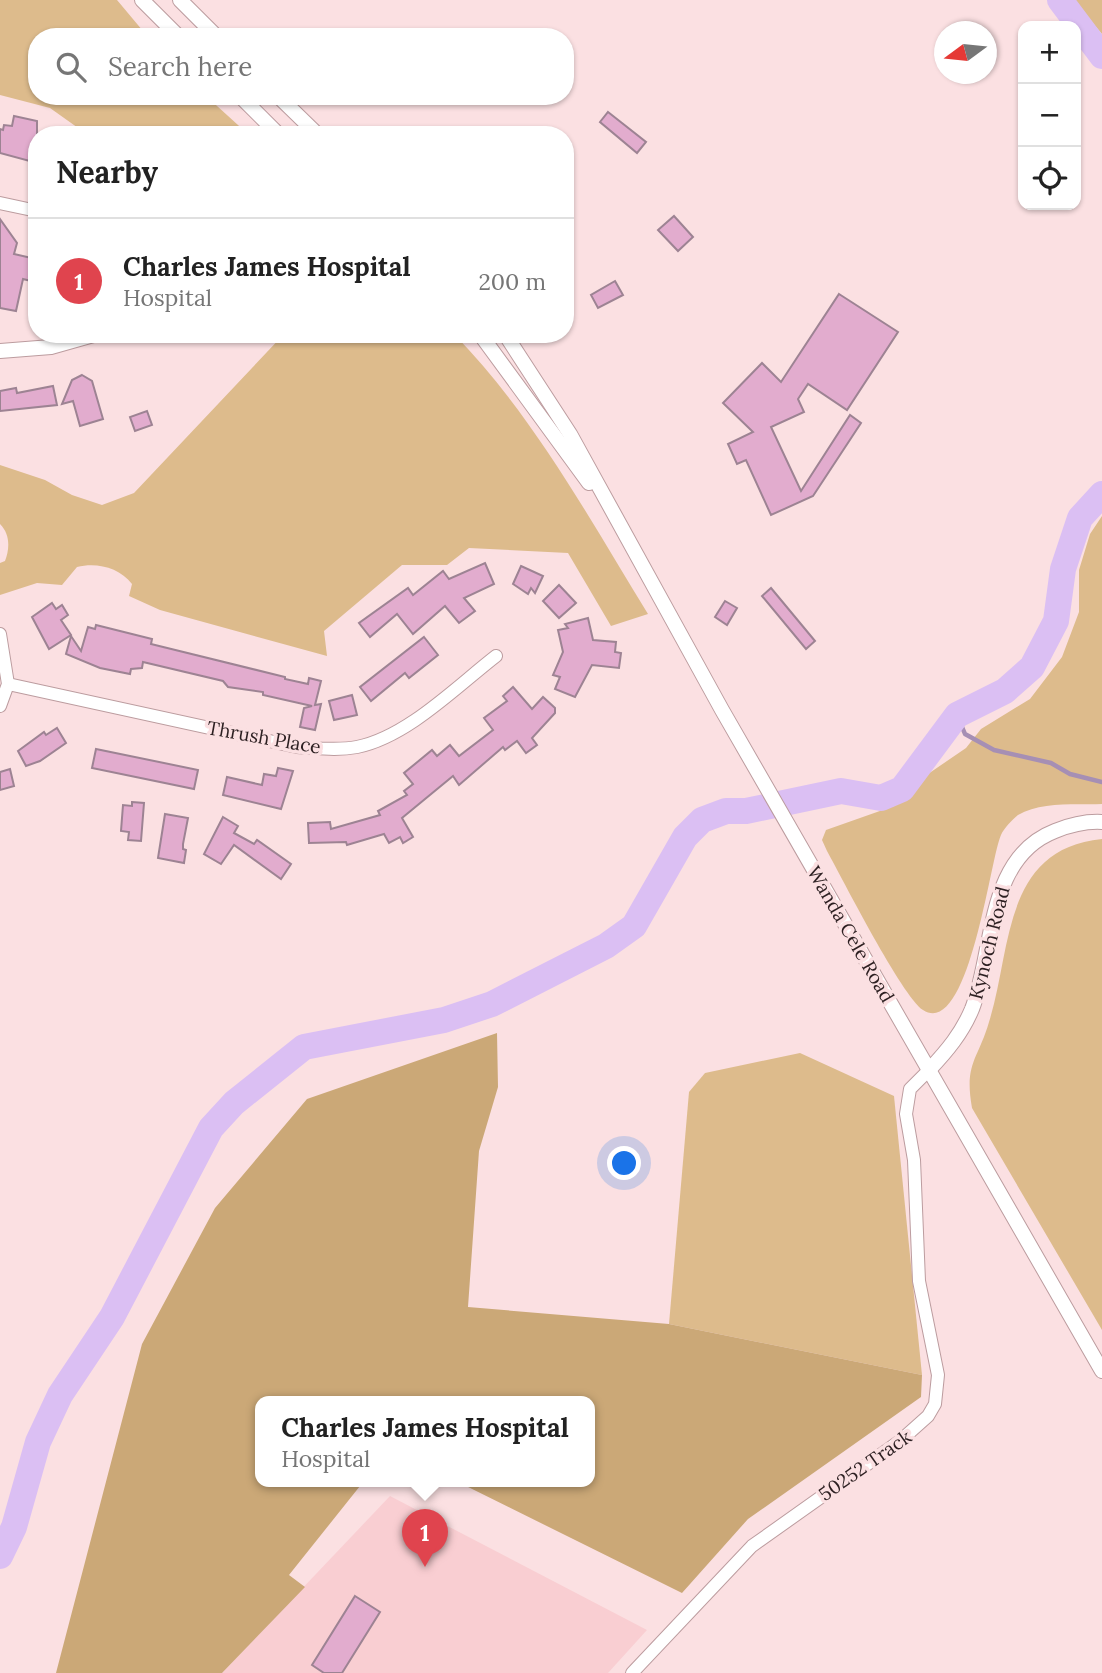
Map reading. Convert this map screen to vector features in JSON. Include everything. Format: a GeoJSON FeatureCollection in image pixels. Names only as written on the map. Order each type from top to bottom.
{"type":"FeatureCollection","features":[{"type":"Feature","properties":{"kind":"street"},"geometry":{"type":"LineString","coordinates":[[142,0],[170,28]]}},
{"type":"Feature","properties":{"kind":"street"},"geometry":{"type":"LineString","coordinates":[[180,0],[208,28]]}},
{"type":"Feature","properties":{"kind":"street"},"geometry":{"type":"LineString","coordinates":[[249,105],[270,126]]}},
{"type":"Feature","properties":{"kind":"street"},"geometry":{"type":"LineString","coordinates":[[287,105],[309,126]]}},
{"type":"Feature","properties":{"kind":"street"},"geometry":{"type":"LineString","coordinates":[[0,204],[28,209]]}},
{"type":"Feature","properties":{"kind":"street"},"geometry":{"type":"LineString","coordinates":[[0,351],[51,347],[65,343]]}},
{"type":"Feature","properties":{"kind":"street","name":"Wanda Cele Road"},"geometry":{"type":"LineString","coordinates":[[487,343],[602,496]]}},
{"type":"Feature","properties":{"kind":"street","name":"Wanda Cele Road"},"geometry":{"type":"LineString","coordinates":[[511,343],[543,388],[722,710],[1102,1371]]}},
{"type":"Feature","properties":{"kind":"street"},"geometry":{"type":"LineString","coordinates":[[0,634],[8,684],[0,706]]}},
{"type":"Feature","properties":{"kind":"street","name":"Thrush Place"},"geometry":{"type":"LineString","coordinates":[[8,684],[297,747],[332,749],[356,747],[396,733],[496,656]]}},
{"type":"Feature","properties":{"kind":"street","name":"Kynoch Road"},"geometry":{"type":"LineString","coordinates":[[929,1070],[962,1031],[973,1006],[1008,870],[1032,843],[1050,833],[1074,824],[1102,822]]}},
{"type":"Feature","properties":{"kind":"street","name":"50252 Track"},"geometry":{"type":"LineString","coordinates":[[632,1673],[752,1546],[900,1441],[928,1416],[935,1404],[938,1375],[919,1281],[914,1160],[906,1114],[910,1089],[929,1070]]}},
{"type":"Feature","properties":{"kind":"shaded area"},"geometry":{"type":"Polygon","coordinates":[[[0,0],[117,0],[140,28],[28,28],[28,102],[0,95],[0,0]]]}},
{"type":"Feature","properties":{"kind":"shaded area"},"geometry":{"type":"Polygon","coordinates":[[[1073,0],[1102,0],[1102,34],[1073,0]]]}},
{"type":"Feature","properties":{"kind":"shaded area"},"geometry":{"type":"Polygon","coordinates":[[[38,105],[216,105],[239,126],[75,126],[50,108],[38,105]]]}},
{"type":"Feature","properties":{"kind":"shaded area"},"geometry":{"type":"Polygon","coordinates":[[[276,343],[462,343],[483,365],[535,433],[648,614],[611,626],[568,553],[469,548],[447,565],[402,565],[324,631],[327,656],[160,610],[129,596],[132,584],[121,573],[107,567],[77,567],[62,585],[37,583],[0,595],[0,563],[5,561],[8,546],[6,532],[0,524],[0,465],[45,480],[72,495],[102,505],[134,493],[276,343]]]}},
{"type":"Feature","properties":{"kind":"shaded area"},"geometry":{"type":"Polygon","coordinates":[[[1102,516],[1102,804],[1037,808],[1018,815],[1008,824],[996,851],[984,909],[965,974],[953,998],[939,1012],[923,1010],[901,983],[822,840],[826,830],[894,806],[928,774],[966,748],[981,729],[1030,699],[1062,657],[1079,612],[1079,570],[1090,534],[1102,516]]]}},
{"type":"Feature","properties":{"kind":"shaded area"},"geometry":{"type":"Polygon","coordinates":[[[1102,839],[1102,1330],[972,1108],[970,1081],[973,1062],[989,1022],[1008,935],[1028,882],[1045,862],[1069,847],[1102,839]]]}},
{"type":"Feature","properties":{"kind":"shaded area"},"geometry":{"type":"Polygon","coordinates":[[[497,1033],[498,1087],[479,1151],[468,1307],[669,1324],[922,1375],[921,1397],[748,1519],[682,1593],[468,1487],[595,1487],[595,1396],[255,1396],[255,1487],[359,1487],[289,1575],[305,1587],[222,1673],[56,1673],[142,1344],[215,1208],[307,1099],[497,1033]]]}},
{"type":"Feature","properties":{"kind":"shaded area"},"geometry":{"type":"Polygon","coordinates":[[[800,1053],[894,1096],[922,1375],[669,1324],[689,1092],[705,1073],[800,1053]]]}},
{"type":"Feature","properties":{"kind":"shaded area"},"geometry":{"type":"Polygon","coordinates":[[[390,1496],[647,1630],[608,1673],[222,1673],[390,1496]]]}},
{"type":"Feature","properties":{"kind":"building"},"geometry":{"type":"Polygon","coordinates":[[[608,112],[646,142],[637,153],[600,122],[608,112]]]}},
{"type":"Feature","properties":{"kind":"building"},"geometry":{"type":"Polygon","coordinates":[[[14,116],[37,121],[37,126],[28,126],[28,161],[0,153],[0,129],[3,130],[4,125],[12,126],[14,116]]]}},
{"type":"Feature","properties":{"kind":"building"},"geometry":{"type":"Polygon","coordinates":[[[674,216],[693,237],[678,251],[658,230],[674,216]]]}},
{"type":"Feature","properties":{"kind":"building"},"geometry":{"type":"Polygon","coordinates":[[[0,219],[17,243],[14,254],[28,257],[28,280],[23,279],[16,311],[0,308],[0,219]]]}},
{"type":"Feature","properties":{"kind":"building"},"geometry":{"type":"Polygon","coordinates":[[[615,281],[623,295],[598,308],[591,295],[615,281]]]}},
{"type":"Feature","properties":{"kind":"building"},"geometry":{"type":"Polygon","coordinates":[[[839,294],[898,332],[847,410],[808,384],[798,399],[804,412],[771,427],[801,491],[850,415],[861,423],[813,496],[771,515],[746,460],[737,464],[728,444],[753,432],[723,403],[762,363],[781,382],[839,294]]]}},
{"type":"Feature","properties":{"kind":"building"},"geometry":{"type":"Polygon","coordinates":[[[82,375],[92,381],[103,419],[80,426],[73,401],[62,404],[72,380],[82,375]]]}},
{"type":"Feature","properties":{"kind":"building"},"geometry":{"type":"Polygon","coordinates":[[[53,386],[57,405],[0,411],[0,391],[16,388],[17,393],[53,386]]]}},
{"type":"Feature","properties":{"kind":"building"},"geometry":{"type":"Polygon","coordinates":[[[147,411],[152,425],[135,431],[130,417],[147,411]]]}},
{"type":"Feature","properties":{"kind":"building"},"geometry":{"type":"Polygon","coordinates":[[[485,563],[494,584],[464,598],[475,611],[459,623],[445,606],[413,634],[397,614],[370,637],[359,623],[408,588],[413,595],[443,571],[449,579],[485,563]]]}},
{"type":"Feature","properties":{"kind":"building"},"geometry":{"type":"Polygon","coordinates":[[[521,566],[543,576],[535,593],[531,588],[528,594],[513,584],[521,566]]]}},
{"type":"Feature","properties":{"kind":"building"},"geometry":{"type":"Polygon","coordinates":[[[559,585],[576,603],[559,618],[543,601],[559,585]]]}},
{"type":"Feature","properties":{"kind":"building"},"geometry":{"type":"Polygon","coordinates":[[[771,588],[815,641],[806,649],[762,596],[771,588]]]}},
{"type":"Feature","properties":{"kind":"building"},"geometry":{"type":"Polygon","coordinates":[[[725,601],[737,608],[727,625],[715,617],[725,601]]]}},
{"type":"Feature","properties":{"kind":"building"},"geometry":{"type":"Polygon","coordinates":[[[52,603],[56,609],[62,605],[68,615],[61,620],[71,635],[49,649],[32,617],[52,603]]]}},
{"type":"Feature","properties":{"kind":"building"},"geometry":{"type":"Polygon","coordinates":[[[588,618],[593,640],[616,642],[615,652],[621,653],[619,668],[592,665],[575,697],[555,689],[560,677],[553,675],[563,652],[558,630],[568,628],[565,624],[588,618]]]}},
{"type":"Feature","properties":{"kind":"building"},"geometry":{"type":"Polygon","coordinates":[[[96,625],[152,639],[151,644],[285,679],[308,684],[309,678],[321,681],[315,705],[321,704],[315,730],[300,727],[304,708],[312,706],[263,695],[263,692],[228,687],[223,681],[143,662],[142,668],[131,669],[130,674],[100,668],[66,654],[71,636],[81,651],[88,627],[95,629],[96,625]]]}},
{"type":"Feature","properties":{"kind":"building"},"geometry":{"type":"Polygon","coordinates":[[[424,637],[438,655],[409,678],[405,673],[371,701],[360,687],[424,637]]]}},
{"type":"Feature","properties":{"kind":"building"},"geometry":{"type":"Polygon","coordinates":[[[513,687],[532,709],[543,697],[555,708],[555,713],[532,738],[537,745],[526,753],[517,741],[505,750],[503,747],[459,785],[453,776],[402,818],[413,837],[403,843],[400,837],[389,843],[384,834],[347,845],[346,842],[309,843],[308,823],[330,822],[331,829],[380,815],[378,811],[407,795],[404,791],[413,784],[404,773],[432,750],[437,756],[450,745],[459,756],[493,730],[484,718],[507,701],[503,696],[513,687]]]}},
{"type":"Feature","properties":{"kind":"building"},"geometry":{"type":"Polygon","coordinates":[[[352,695],[357,715],[334,720],[329,701],[352,695]]]}},
{"type":"Feature","properties":{"kind":"building"},"geometry":{"type":"Polygon","coordinates":[[[57,728],[66,743],[40,761],[26,766],[18,751],[44,732],[46,735],[57,728]]]}},
{"type":"Feature","properties":{"kind":"building"},"geometry":{"type":"Polygon","coordinates":[[[96,749],[198,770],[194,789],[92,768],[96,749]]]}},
{"type":"Feature","properties":{"kind":"building"},"geometry":{"type":"Polygon","coordinates":[[[278,768],[293,771],[281,809],[223,795],[227,777],[262,785],[264,774],[276,776],[278,768]]]}},
{"type":"Feature","properties":{"kind":"building"},"geometry":{"type":"Polygon","coordinates":[[[10,769],[14,786],[0,790],[0,772],[10,769]]]}},
{"type":"Feature","properties":{"kind":"building"},"geometry":{"type":"Polygon","coordinates":[[[132,802],[144,803],[141,841],[128,840],[129,832],[121,831],[123,805],[132,806],[132,802]]]}},
{"type":"Feature","properties":{"kind":"building"},"geometry":{"type":"Polygon","coordinates":[[[165,814],[188,818],[183,844],[183,849],[186,850],[184,863],[158,858],[165,814]]]}},
{"type":"Feature","properties":{"kind":"building"},"geometry":{"type":"Polygon","coordinates":[[[223,817],[238,826],[234,833],[254,844],[257,840],[291,864],[281,879],[234,845],[221,864],[204,854],[223,817]]]}},
{"type":"Feature","properties":{"kind":"building"},"geometry":{"type":"Polygon","coordinates":[[[355,1596],[380,1612],[342,1673],[324,1673],[312,1665],[355,1596]]]}},
{"type":"Feature","properties":{"kind":"waterway"},"geometry":{"type":"LineString","coordinates":[[1060,0],[1102,56]]}},
{"type":"Feature","properties":{"kind":"waterway"},"geometry":{"type":"LineString","coordinates":[[0,1556],[14,1527],[38,1442],[60,1395],[112,1317],[211,1128],[234,1103],[304,1047],[444,1020],[492,1004],[606,946],[634,926],[685,837],[702,820],[726,811],[746,811],[841,791],[881,798],[902,789],[957,715],[1005,691],[1032,667],[1056,621],[1063,569],[1080,518],[1102,494]]}},
{"type":"Feature","properties":{"kind":"waterway"},"geometry":{"type":"LineString","coordinates":[[957,715],[965,734],[994,750],[1051,763],[1070,774],[1102,782]]}},
{"type":"Feature","properties":{"kind":"place","name":"Charles James Hospital"},"geometry":{"type":"Point","coordinates":[425,1567]}}]}
